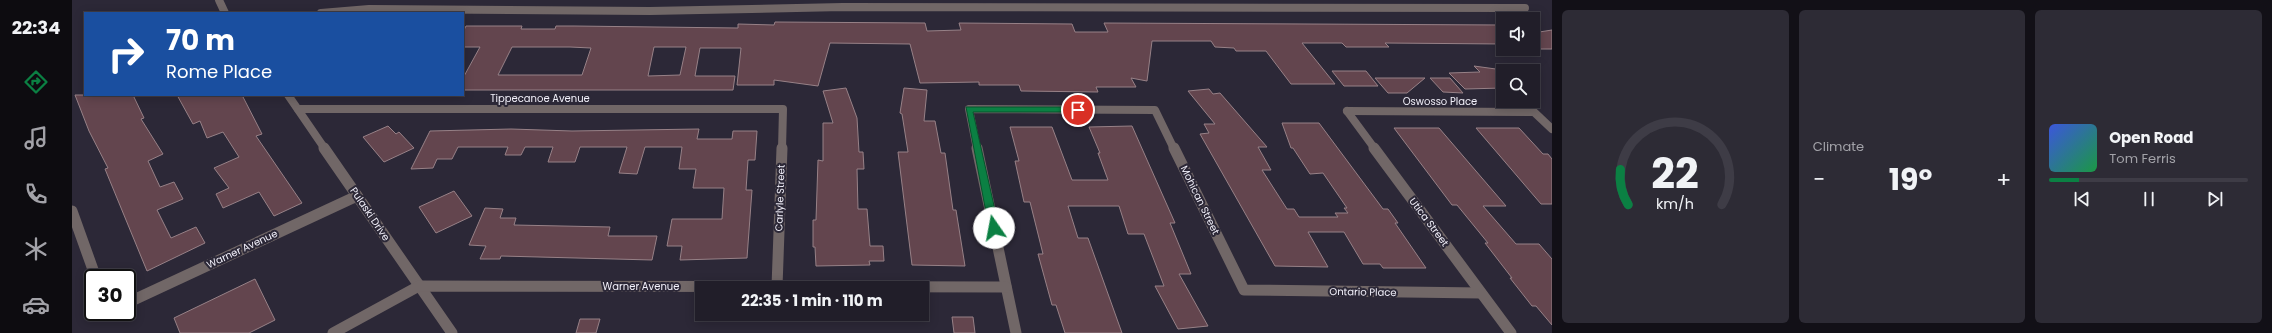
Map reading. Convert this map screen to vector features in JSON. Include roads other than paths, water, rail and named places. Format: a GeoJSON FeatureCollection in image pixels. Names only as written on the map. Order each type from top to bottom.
{"type":"FeatureCollection","features":[{"type":"Feature","properties":{"kind":"street"},"geometry":{"type":"LineString","coordinates":[[220,0],[219,3],[224,12]]}},
{"type":"Feature","properties":{"kind":"street"},"geometry":{"type":"LineString","coordinates":[[1456,0],[1464,7]]}},
{"type":"Feature","properties":{"kind":"street"},"geometry":{"type":"LineString","coordinates":[[333,12],[369,9],[681,11],[842,3],[1525,8]]}},
{"type":"Feature","properties":{"kind":"street","name":"Pulaski Drive"},"geometry":{"type":"LineString","coordinates":[[289,96],[452,333]]}},
{"type":"Feature","properties":{"kind":"street","name":"Tippecanoe Avenue"},"geometry":{"type":"LineString","coordinates":[[298,109],[783,109]]}},
{"type":"Feature","properties":{"kind":"street","name":"Carlyle Street"},"geometry":{"type":"LineString","coordinates":[[777,281],[783,109]]}},
{"type":"Feature","properties":{"kind":"street","name":"Mohican Street"},"geometry":{"type":"LineString","coordinates":[[1006,287],[969,109],[1155,110],[1244,290]]}},
{"type":"Feature","properties":{"kind":"street","name":"Oswosso Place"},"geometry":{"type":"LineString","coordinates":[[1346,111],[1534,112],[1552,129]]}},
{"type":"Feature","properties":{"kind":"street","name":"Utica Street"},"geometry":{"type":"LineString","coordinates":[[1346,111],[1511,333]]}},
{"type":"Feature","properties":{"kind":"street","name":"Warner Avenue"},"geometry":{"type":"LineString","coordinates":[[136,299],[357,196]]}},
{"type":"Feature","properties":{"kind":"street"},"geometry":{"type":"LineString","coordinates":[[72,211],[93,269]]}},
{"type":"Feature","properties":{"kind":"street"},"geometry":{"type":"LineString","coordinates":[[333,333],[419,286]]}},
{"type":"Feature","properties":{"kind":"street","name":"Warner Avenue"},"geometry":{"type":"LineString","coordinates":[[419,286],[695,287]]}},
{"type":"Feature","properties":{"kind":"street","name":"Warner Avenue"},"geometry":{"type":"LineString","coordinates":[[929,287],[1006,287]]}},
{"type":"Feature","properties":{"kind":"street"},"geometry":{"type":"LineString","coordinates":[[1006,287],[1016,333]]}},
{"type":"Feature","properties":{"kind":"street","name":"Ontario Place"},"geometry":{"type":"LineString","coordinates":[[1244,290],[1481,293]]}}]}
